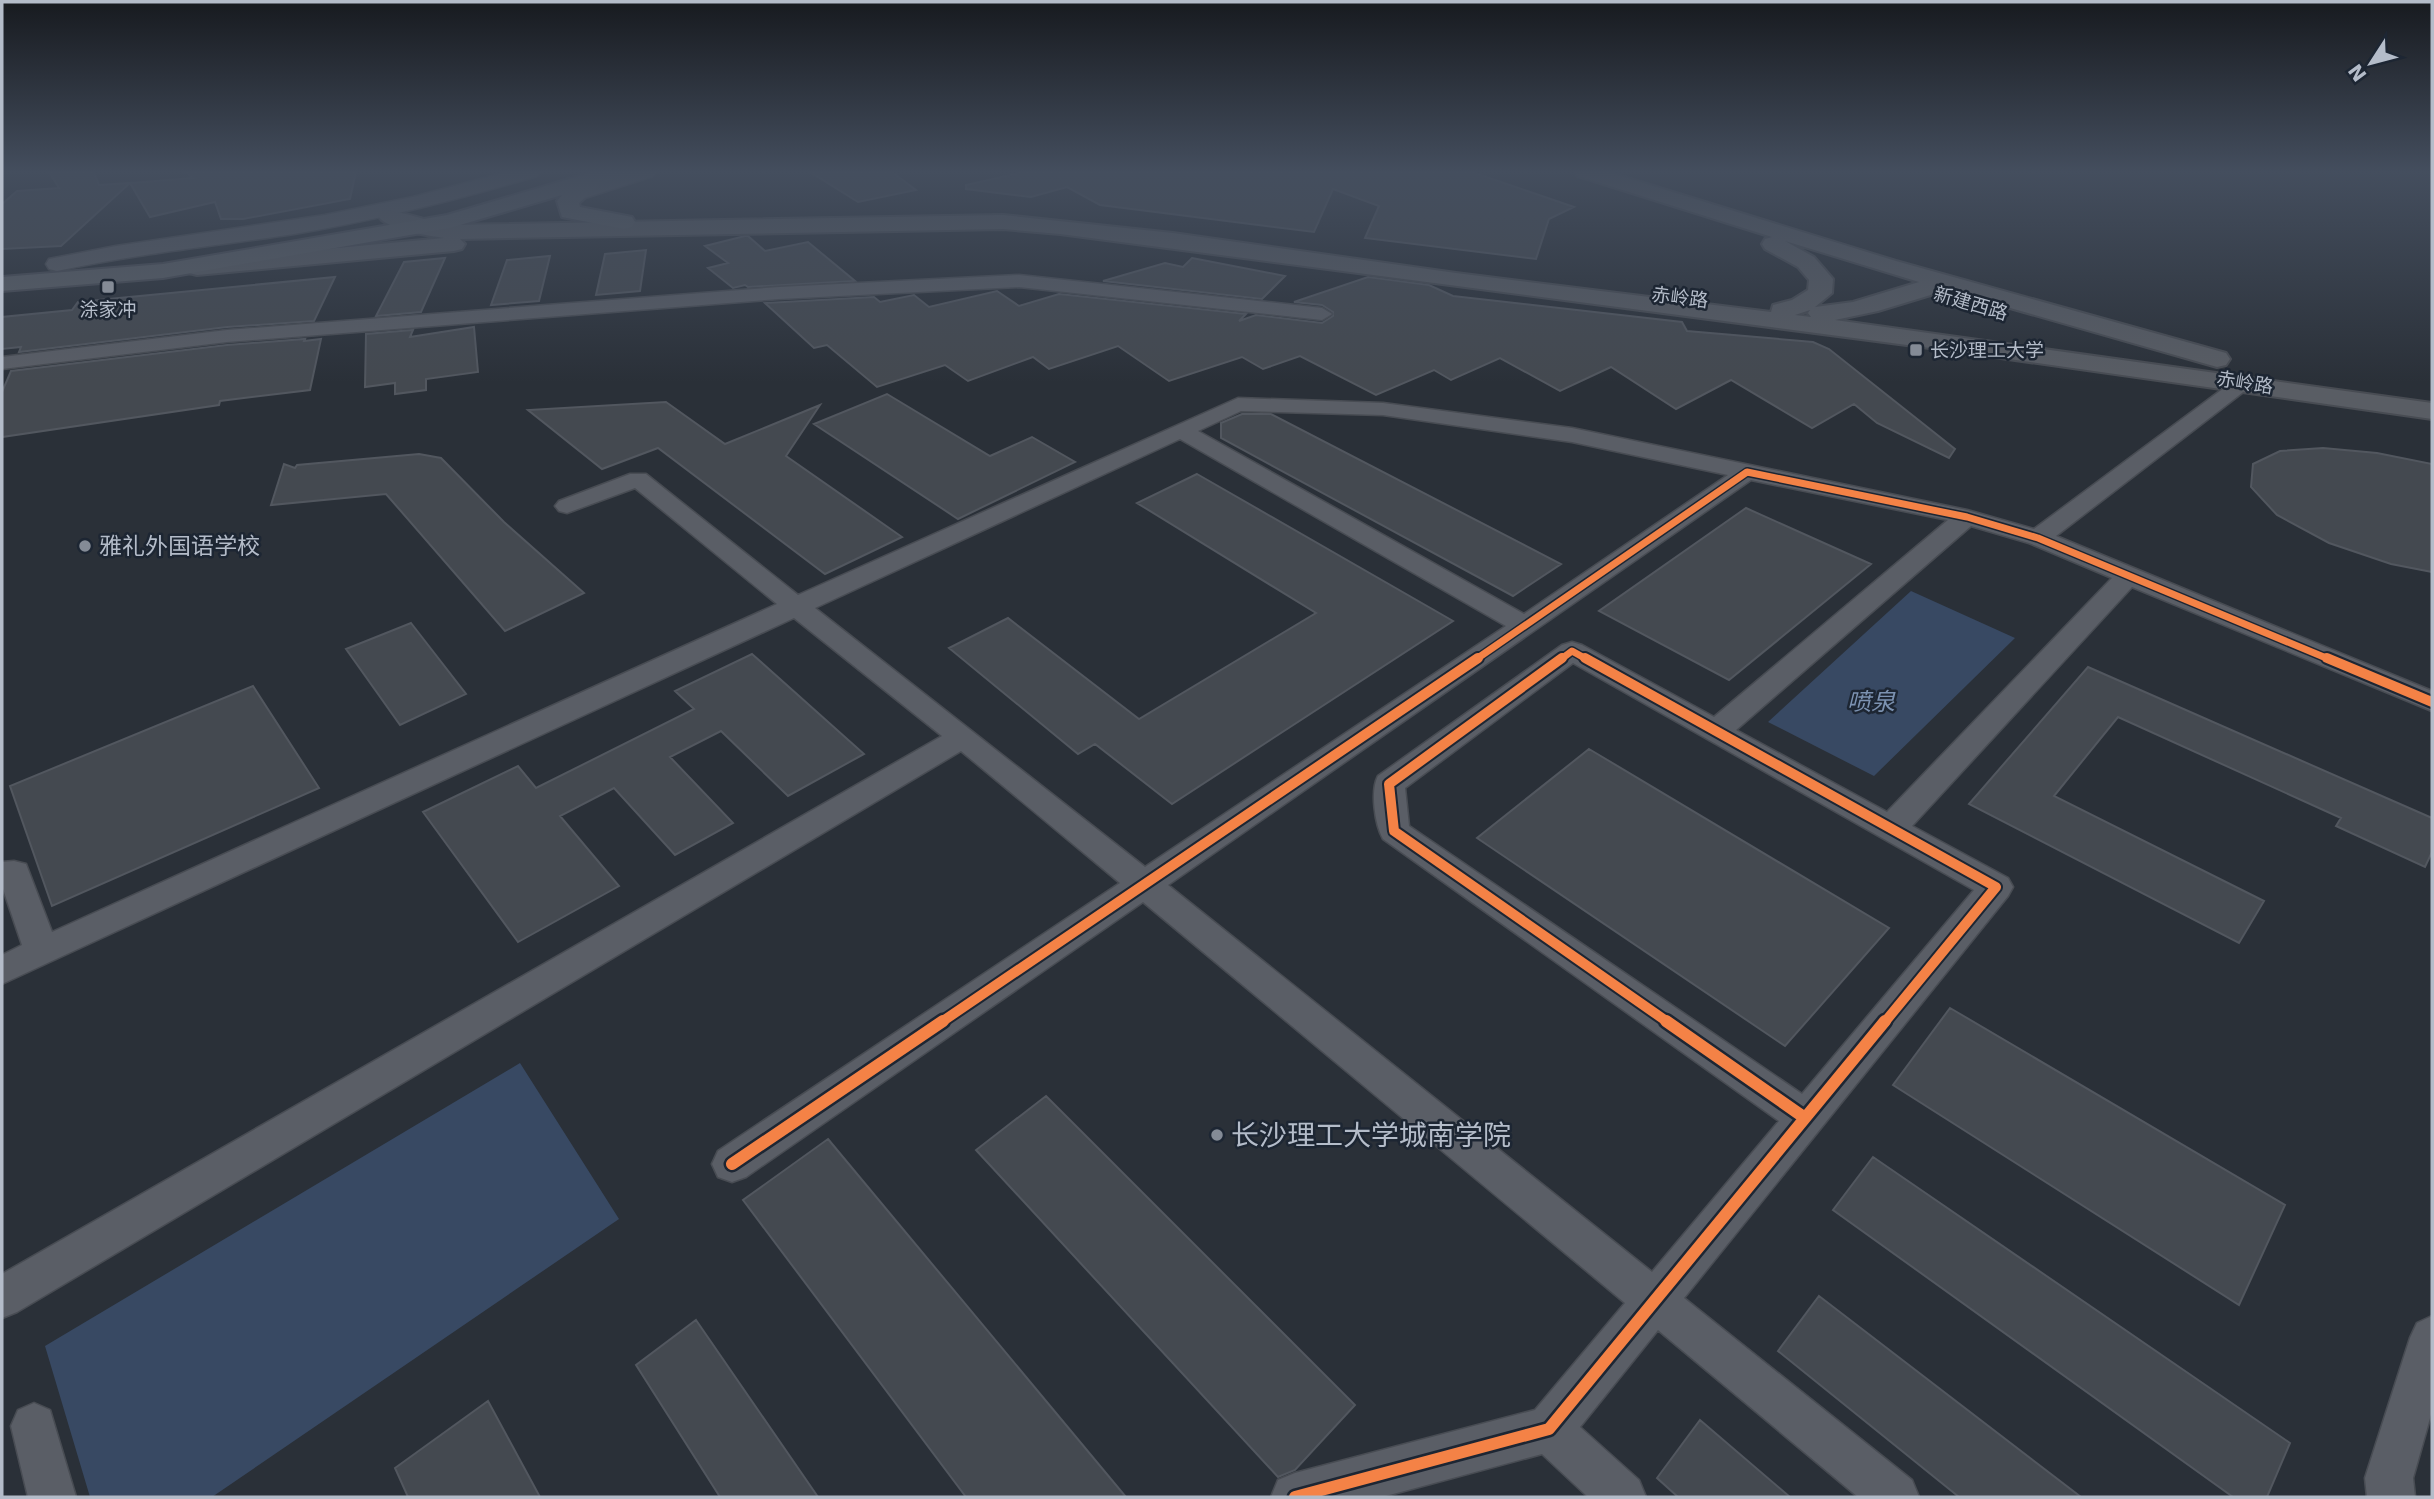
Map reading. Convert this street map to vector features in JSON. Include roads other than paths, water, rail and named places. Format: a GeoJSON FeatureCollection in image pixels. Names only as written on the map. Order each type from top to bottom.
{"type":"FeatureCollection","features":[{"type":"Feature","properties":{"kind":"main road"},"geometry":{"type":"LineString","coordinates":[[2,269],[163,256],[258,242]]}},
{"type":"Feature","properties":{"kind":"main road"},"geometry":{"type":"LineString","coordinates":[[2,284],[163,271],[295,242]]}},
{"type":"Feature","properties":{"kind":"main road","name":"赤岭路"},"geometry":{"type":"LineString","coordinates":[[163,271],[463,242]]}},
{"type":"Feature","properties":{"kind":"main road","name":"赤岭路"},"geometry":{"type":"LineString","coordinates":[[1181,242],[1415,275],[1849,328],[2432,411]]}},
{"type":"Feature","properties":{"kind":"main road","name":"赤岭路"},"geometry":{"type":"LineString","coordinates":[[1263,242],[1782,310],[1825,313],[1935,295],[2233,363],[2432,400]]}},
{"type":"Feature","properties":{"kind":"main road"},"geometry":{"type":"LineString","coordinates":[[1768,242],[1806,262],[1821,279],[1820,293],[1800,306],[1782,310]]}},
{"type":"Feature","properties":{"kind":"main road","name":"新建西路"},"geometry":{"type":"LineString","coordinates":[[1771,242],[1935,295],[2232,384]]}},
{"type":"Feature","properties":{"kind":"main road","name":"新建西路"},"geometry":{"type":"LineString","coordinates":[[1777,242],[1935,295]]}},
{"type":"Feature","properties":{"kind":"main road","name":"赤岭路"},"geometry":{"type":"LineString","coordinates":[[1849,328],[1935,295]]}},
{"type":"Feature","properties":{"kind":"street"},"geometry":{"type":"LineString","coordinates":[[57,264],[113,251],[187,242]]}},
{"type":"Feature","properties":{"kind":"street"},"geometry":{"type":"LineString","coordinates":[[2,363],[227,336],[779,293],[1019,281],[1322,314]]}},
{"type":"Feature","properties":{"kind":"street"},"geometry":{"type":"LineString","coordinates":[[2038,538],[2232,384]]}},
{"type":"Feature","properties":{"kind":"street"},"geometry":{"type":"LineString","coordinates":[[2,970],[1238,404],[1383,409],[1572,435],[1967,517],[2038,538],[2432,702]]}},
{"type":"Feature","properties":{"kind":"street"},"geometry":{"type":"LineString","coordinates":[[1180,430],[1525,626]]}},
{"type":"Feature","properties":{"kind":"street"},"geometry":{"type":"LineString","coordinates":[[732,1164],[1146,885],[1747,472]]}},
{"type":"Feature","properties":{"kind":"street"},"geometry":{"type":"LineString","coordinates":[[567,506],[638,478],[1146,885],[1895,1497]]}},
{"type":"Feature","properties":{"kind":"street"},"geometry":{"type":"LineString","coordinates":[[1715,732],[1967,517]]}},
{"type":"Feature","properties":{"kind":"street"},"geometry":{"type":"LineString","coordinates":[[1890,828],[2128,576]]}},
{"type":"Feature","properties":{"kind":"street"},"geometry":{"type":"LineString","coordinates":[[1295,1497],[1549,1429],[1996,887],[1572,651],[1389,784],[1394,831],[1805,1118]]}},
{"type":"Feature","properties":{"kind":"street"},"geometry":{"type":"LineString","coordinates":[[2,1297],[963,737]]}},
{"type":"Feature","properties":{"kind":"street"},"geometry":{"type":"LineString","coordinates":[[2,874],[13,873],[41,952]]}},
{"type":"Feature","properties":{"kind":"street"},"geometry":{"type":"LineString","coordinates":[[2390,1497],[2389,1478],[2432,1338]]}},
{"type":"Feature","properties":{"kind":"street"},"geometry":{"type":"LineString","coordinates":[[34,1426],[52,1497]]}},
{"type":"Feature","properties":{"kind":"street"},"geometry":{"type":"LineString","coordinates":[[1549,1429],[1622,1497]]}},
{"type":"Feature","properties":{"kind":"water","name":"喷泉"},"geometry":{"type":"Polygon","coordinates":[[[1911,591],[2015,638],[1874,776],[1768,722],[1911,591]]]}},
{"type":"Feature","properties":{"kind":"water"},"geometry":{"type":"Polygon","coordinates":[[[520,1063],[619,1219],[212,1497],[90,1497],[45,1346],[520,1063]]]}},
{"type":"Feature","properties":{"kind":"place","name":"涂家冲"},"geometry":{"type":"Point","coordinates":[108,287]}},
{"type":"Feature","properties":{"kind":"place","name":"长沙理工大学"},"geometry":{"type":"Point","coordinates":[1916,350]}},
{"type":"Feature","properties":{"kind":"place","name":"雅礼外国语学校"},"geometry":{"type":"Point","coordinates":[85,546]}},
{"type":"Feature","properties":{"kind":"place","name":"长沙理工大学城南学院"},"geometry":{"type":"Point","coordinates":[1217,1135]}}]}
